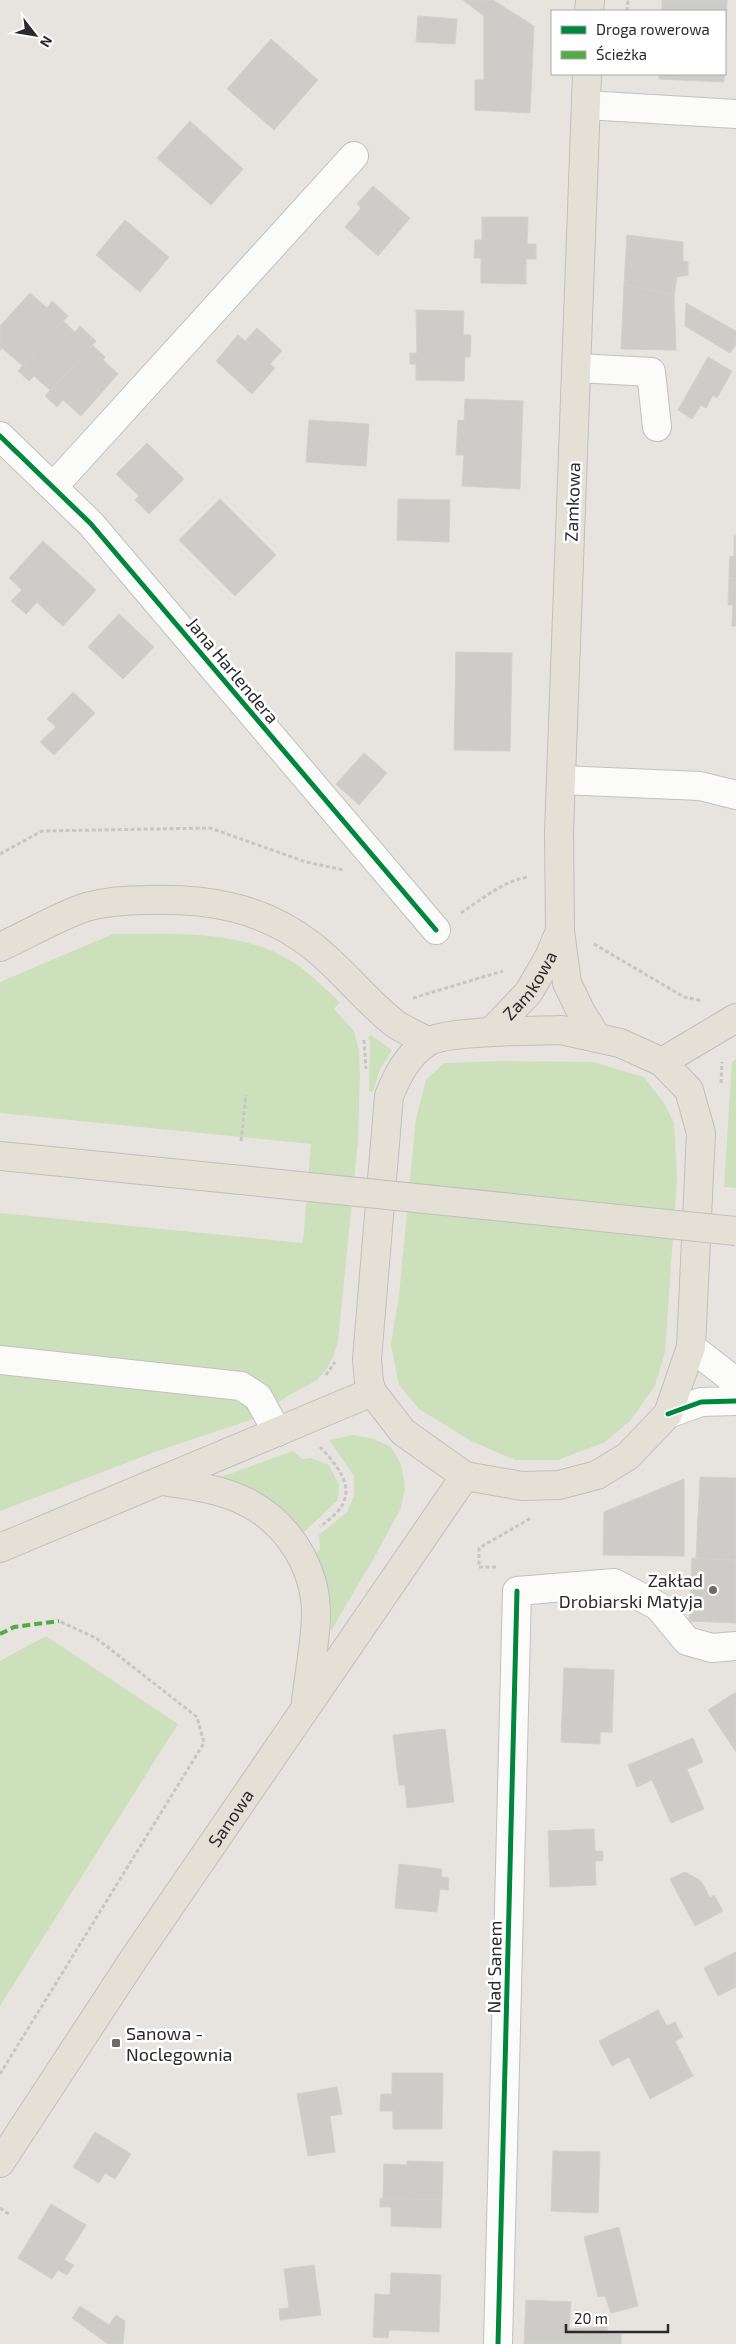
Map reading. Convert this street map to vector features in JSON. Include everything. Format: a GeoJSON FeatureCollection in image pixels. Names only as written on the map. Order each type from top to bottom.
{"type":"FeatureCollection","features":[{"type":"Feature","properties":{"kind":"main road","name":"Zamkowa"},"geometry":{"type":"LineString","coordinates":[[587,75],[561,780],[560,931],[567,983],[580,1012],[597,1038]]}},
{"type":"Feature","properties":{"kind":"main road"},"geometry":{"type":"LineString","coordinates":[[0,947],[87,907],[130,900],[162,899],[197,900],[225,904],[259,915],[309,943],[333,963],[396,1024],[427,1042]]}},
{"type":"Feature","properties":{"kind":"main road","name":"Zamkowa"},"geometry":{"type":"LineString","coordinates":[[491,1032],[529,992],[549,957],[560,931]]}},
{"type":"Feature","properties":{"kind":"main road"},"geometry":{"type":"LineString","coordinates":[[662,1062],[736,1018]]}},
{"type":"Feature","properties":{"kind":"main road"},"geometry":{"type":"LineString","coordinates":[[560,1030],[597,1038],[620,1044],[662,1062],[689,1090],[701,1132],[691,1348],[668,1414],[628,1456],[597,1475],[560,1485],[522,1486],[465,1476],[403,1432],[372,1392],[369,1382],[367,1359],[389,1096],[406,1062],[427,1042],[467,1033],[560,1030]]}},
{"type":"Feature","properties":{"kind":"main road"},"geometry":{"type":"LineString","coordinates":[[0,1156],[736,1231]]}},
{"type":"Feature","properties":{"kind":"main road"},"geometry":{"type":"LineString","coordinates":[[0,1548],[372,1392]]}},
{"type":"Feature","properties":{"kind":"main road","name":"Sanowa"},"geometry":{"type":"LineString","coordinates":[[0,2162],[134,1957],[465,1476]]}},
{"type":"Feature","properties":{"kind":"main road"},"geometry":{"type":"LineString","coordinates":[[162,1480],[209,1489],[241,1499],[270,1517],[297,1549],[311,1574],[315,1597],[316,1618],[306,1705]]}},
{"type":"Feature","properties":{"kind":"street"},"geometry":{"type":"LineString","coordinates":[[586,105],[736,114]]}},
{"type":"Feature","properties":{"kind":"street"},"geometry":{"type":"LineString","coordinates":[[53,488],[354,156]]}},
{"type":"Feature","properties":{"kind":"street"},"geometry":{"type":"LineString","coordinates":[[577,368],[651,372],[657,427]]}},
{"type":"Feature","properties":{"kind":"street","name":"Jana Harlendera"},"geometry":{"type":"LineString","coordinates":[[0,436],[91,524],[436,930]]}},
{"type":"Feature","properties":{"kind":"street"},"geometry":{"type":"LineString","coordinates":[[561,780],[700,786],[736,795]]}},
{"type":"Feature","properties":{"kind":"street"},"geometry":{"type":"LineString","coordinates":[[691,1348],[736,1382]]}},
{"type":"Feature","properties":{"kind":"street"},"geometry":{"type":"LineString","coordinates":[[0,1360],[241,1386],[258,1397],[277,1432]]}},
{"type":"Feature","properties":{"kind":"street"},"geometry":{"type":"LineString","coordinates":[[668,1414],[701,1402],[736,1401]]}},
{"type":"Feature","properties":{"kind":"street","name":"Nad Sanem"},"geometry":{"type":"LineString","coordinates":[[498,2344],[517,1592],[614,1583],[658,1606],[687,1640],[712,1648],[736,1646]]}},
{"type":"Feature","properties":{"kind":"path"},"geometry":{"type":"LineString","coordinates":[[0,854],[42,831],[210,828],[306,862],[345,870]]}},
{"type":"Feature","properties":{"kind":"path"},"geometry":{"type":"LineString","coordinates":[[436,930],[494,890],[516,880],[532,876]]}},
{"type":"Feature","properties":{"kind":"path"},"geometry":{"type":"LineString","coordinates":[[591,942],[684,997],[707,1002]]}},
{"type":"Feature","properties":{"kind":"path"},"geometry":{"type":"LineString","coordinates":[[408,996],[414,998],[508,970]]}},
{"type":"Feature","properties":{"kind":"path"},"geometry":{"type":"LineString","coordinates":[[240,1141],[246,1095]]}},
{"type":"Feature","properties":{"kind":"path"},"geometry":{"type":"LineString","coordinates":[[314,1533],[339,1510],[347,1492],[339,1466],[316,1444]]}},
{"type":"Feature","properties":{"kind":"path"},"geometry":{"type":"LineString","coordinates":[[504,1567],[479,1568],[479,1548],[534,1516]]}},
{"type":"Feature","properties":{"kind":"path"},"geometry":{"type":"LineString","coordinates":[[0,2074],[204,1743],[197,1717],[96,1638],[59,1621]]}},
{"type":"Feature","properties":{"kind":"path"},"geometry":{"type":"LineString","coordinates":[[0,2208],[10,2215]]}},
{"type":"Feature","properties":{"kind":"green space"},"geometry":{"type":"Polygon","coordinates":[[[113,934],[183,934],[229,939],[251,944],[273,951],[293,962],[340,1002],[334,1009],[354,1031],[359,1050],[360,1073],[358,1141],[338,1341],[326,1370],[317,1380],[286,1397],[259,1417],[155,1452],[0,1511],[0,1213],[303,1243],[311,1144],[0,1113],[0,982],[113,934]]]}},
{"type":"Feature","properties":{"kind":"green space"},"geometry":{"type":"Polygon","coordinates":[[[371,1035],[392,1050],[380,1069],[373,1092],[369,1091],[370,1042],[368,1037],[371,1035]]]}},
{"type":"Feature","properties":{"kind":"green space"},"geometry":{"type":"Polygon","coordinates":[[[736,1059],[736,1188],[724,1187],[732,1062],[736,1059]]]}},
{"type":"Feature","properties":{"kind":"green space"},"geometry":{"type":"Polygon","coordinates":[[[502,1061],[593,1062],[644,1077],[664,1103],[674,1123],[677,1178],[665,1352],[655,1386],[630,1421],[605,1442],[558,1460],[515,1460],[471,1441],[419,1409],[399,1385],[391,1345],[399,1295],[416,1118],[426,1080],[444,1063],[502,1061]]]}},
{"type":"Feature","properties":{"kind":"green space"},"geometry":{"type":"Polygon","coordinates":[[[353,1435],[374,1439],[391,1447],[401,1464],[405,1488],[401,1508],[331,1631],[329,1594],[315,1555],[320,1549],[319,1535],[347,1512],[354,1496],[354,1476],[329,1440],[353,1435]]]}},
{"type":"Feature","properties":{"kind":"green space"},"geometry":{"type":"Polygon","coordinates":[[[293,1451],[302,1459],[311,1458],[329,1465],[339,1485],[338,1500],[300,1536],[286,1517],[250,1487],[218,1478],[293,1451]]]}},
{"type":"Feature","properties":{"kind":"green space"},"geometry":{"type":"Polygon","coordinates":[[[46,1636],[178,1724],[0,2006],[0,1661],[46,1636]]]}},
{"type":"Feature","properties":{"kind":"building"},"geometry":{"type":"Polygon","coordinates":[[[463,0],[493,0],[534,26],[530,113],[475,110],[475,80],[484,80],[484,16],[463,0]]]}},
{"type":"Feature","properties":{"kind":"building"},"geometry":{"type":"Polygon","coordinates":[[[662,0],[727,0],[726,28],[726,10],[662,10],[662,0]]]}},
{"type":"Feature","properties":{"kind":"building"},"geometry":{"type":"Polygon","coordinates":[[[418,16],[457,19],[455,44],[416,42],[418,16]]]}},
{"type":"Feature","properties":{"kind":"building"},"geometry":{"type":"Polygon","coordinates":[[[271,39],[318,80],[274,130],[227,89],[271,39]]]}},
{"type":"Feature","properties":{"kind":"building"},"geometry":{"type":"Polygon","coordinates":[[[659,75],[724,75],[724,82],[659,79],[659,75]]]}},
{"type":"Feature","properties":{"kind":"building"},"geometry":{"type":"Polygon","coordinates":[[[190,121],[243,169],[211,205],[157,158],[190,121]]]}},
{"type":"Feature","properties":{"kind":"building"},"geometry":{"type":"Polygon","coordinates":[[[373,186],[410,218],[378,256],[345,227],[361,208],[357,204],[373,186]]]}},
{"type":"Feature","properties":{"kind":"building"},"geometry":{"type":"Polygon","coordinates":[[[482,217],[528,217],[527,244],[536,244],[536,259],[526,259],[526,284],[481,283],[481,258],[474,258],[475,240],[482,240],[482,217]]]}},
{"type":"Feature","properties":{"kind":"building"},"geometry":{"type":"Polygon","coordinates":[[[125,220],[169,257],[140,292],[96,255],[125,220]]]}},
{"type":"Feature","properties":{"kind":"building"},"geometry":{"type":"Polygon","coordinates":[[[627,235],[683,242],[683,261],[688,262],[688,275],[677,277],[674,295],[624,285],[627,235]]]}},
{"type":"Feature","properties":{"kind":"building"},"geometry":{"type":"Polygon","coordinates":[[[624,285],[674,295],[676,350],[621,349],[624,285]]]}},
{"type":"Feature","properties":{"kind":"building"},"geometry":{"type":"Polygon","coordinates":[[[30,293],[47,308],[52,301],[68,316],[23,366],[2,348],[0,351],[0,326],[30,293]]]}},
{"type":"Feature","properties":{"kind":"building"},"geometry":{"type":"Polygon","coordinates":[[[686,303],[736,331],[736,345],[730,353],[685,326],[686,303]]]}},
{"type":"Feature","properties":{"kind":"building"},"geometry":{"type":"Polygon","coordinates":[[[416,310],[464,311],[463,335],[471,335],[470,357],[465,357],[464,381],[416,380],[416,364],[410,364],[410,353],[417,353],[416,310]]]}},
{"type":"Feature","properties":{"kind":"building"},"geometry":{"type":"Polygon","coordinates":[[[63,321],[75,332],[80,326],[96,341],[51,391],[34,376],[29,381],[18,371],[63,321]]]}},
{"type":"Feature","properties":{"kind":"building"},"geometry":{"type":"Polygon","coordinates":[[[257,328],[282,351],[270,364],[275,368],[252,394],[216,361],[238,335],[245,341],[257,328]]]}},
{"type":"Feature","properties":{"kind":"building"},"geometry":{"type":"Polygon","coordinates":[[[92,345],[105,357],[103,360],[118,374],[81,416],[63,400],[57,407],[45,396],[92,345]]]}},
{"type":"Feature","properties":{"kind":"building"},"geometry":{"type":"Polygon","coordinates":[[[708,357],[732,371],[717,398],[713,395],[706,408],[701,405],[692,419],[678,410],[708,357]]]}},
{"type":"Feature","properties":{"kind":"building"},"geometry":{"type":"Polygon","coordinates":[[[465,399],[523,401],[520,489],[462,486],[464,455],[456,455],[458,420],[464,421],[465,399]]]}},
{"type":"Feature","properties":{"kind":"building"},"geometry":{"type":"Polygon","coordinates":[[[309,420],[369,424],[366,466],[306,462],[309,420]]]}},
{"type":"Feature","properties":{"kind":"building"},"geometry":{"type":"Polygon","coordinates":[[[147,443],[184,479],[149,514],[135,500],[139,496],[116,474],[147,443]]]}},
{"type":"Feature","properties":{"kind":"building"},"geometry":{"type":"Polygon","coordinates":[[[220,499],[276,555],[235,596],[179,540],[220,499]]]}},
{"type":"Feature","properties":{"kind":"building"},"geometry":{"type":"Polygon","coordinates":[[[398,499],[450,500],[449,542],[397,540],[398,499]]]}},
{"type":"Feature","properties":{"kind":"building"},"geometry":{"type":"Polygon","coordinates":[[[734,536],[736,536],[736,578],[729,578],[730,556],[734,557],[734,536]]]}},
{"type":"Feature","properties":{"kind":"building"},"geometry":{"type":"Polygon","coordinates":[[[43,541],[79,574],[45,610],[37,602],[26,614],[11,601],[22,590],[9,578],[43,541]]]}},
{"type":"Feature","properties":{"kind":"building"},"geometry":{"type":"Polygon","coordinates":[[[79,574],[96,590],[63,626],[45,610],[79,574]]]}},
{"type":"Feature","properties":{"kind":"building"},"geometry":{"type":"Polygon","coordinates":[[[729,578],[736,578],[736,626],[732,626],[733,605],[728,605],[729,578]]]}},
{"type":"Feature","properties":{"kind":"building"},"geometry":{"type":"Polygon","coordinates":[[[119,614],[154,647],[123,679],[88,647],[119,614]]]}},
{"type":"Feature","properties":{"kind":"building"},"geometry":{"type":"Polygon","coordinates":[[[456,652],[512,653],[510,751],[454,750],[456,652]]]}},
{"type":"Feature","properties":{"kind":"building"},"geometry":{"type":"Polygon","coordinates":[[[73,692],[95,713],[54,755],[40,742],[56,727],[47,719],[73,692]]]}},
{"type":"Feature","properties":{"kind":"building"},"geometry":{"type":"Polygon","coordinates":[[[364,753],[387,773],[359,805],[336,784],[364,753]]]}},
{"type":"Feature","properties":{"kind":"building"},"geometry":{"type":"Polygon","coordinates":[[[700,1477],[736,1478],[736,1560],[696,1558],[700,1477]]]}},
{"type":"Feature","properties":{"kind":"building"},"geometry":{"type":"Polygon","coordinates":[[[684,1479],[684,1556],[603,1555],[604,1512],[684,1479]]]}},
{"type":"Feature","properties":{"kind":"building","name":"Zakład Drobiarski Matyja"},"geometry":{"type":"Polygon","coordinates":[[[692,1558],[736,1560],[736,1623],[689,1621],[692,1558]]]}},
{"type":"Feature","properties":{"kind":"building"},"geometry":{"type":"Polygon","coordinates":[[[564,1668],[614,1670],[612,1732],[600,1732],[600,1744],[561,1742],[564,1668]]]}},
{"type":"Feature","properties":{"kind":"building"},"geometry":{"type":"Polygon","coordinates":[[[736,1692],[736,1752],[708,1710],[736,1692]]]}},
{"type":"Feature","properties":{"kind":"building"},"geometry":{"type":"Polygon","coordinates":[[[445,1729],[454,1802],[407,1808],[405,1785],[399,1785],[393,1735],[445,1729]]]}},
{"type":"Feature","properties":{"kind":"building"},"geometry":{"type":"Polygon","coordinates":[[[693,1738],[703,1762],[687,1769],[704,1809],[671,1823],[652,1780],[637,1787],[628,1765],[693,1738]]]}},
{"type":"Feature","properties":{"kind":"building"},"geometry":{"type":"Polygon","coordinates":[[[594,1829],[595,1851],[603,1851],[603,1861],[595,1861],[596,1885],[550,1887],[548,1831],[594,1829]]]}},
{"type":"Feature","properties":{"kind":"building"},"geometry":{"type":"Polygon","coordinates":[[[399,1864],[442,1869],[441,1877],[449,1878],[448,1890],[440,1889],[437,1912],[395,1908],[399,1864]]]}},
{"type":"Feature","properties":{"kind":"building"},"geometry":{"type":"Polygon","coordinates":[[[685,1872],[701,1881],[710,1898],[714,1895],[723,1911],[695,1926],[670,1879],[685,1872]]]}},
{"type":"Feature","properties":{"kind":"building"},"geometry":{"type":"Polygon","coordinates":[[[736,1952],[736,1987],[718,1996],[704,1968],[736,1952]]]}},
{"type":"Feature","properties":{"kind":"building"},"geometry":{"type":"Polygon","coordinates":[[[658,2010],[667,2026],[675,2022],[683,2037],[675,2041],[693,2076],[650,2099],[629,2057],[612,2066],[599,2041],[658,2010]]]}},
{"type":"Feature","properties":{"kind":"building"},"geometry":{"type":"Polygon","coordinates":[[[392,2073],[443,2073],[442,2129],[393,2129],[393,2111],[380,2111],[381,2094],[392,2094],[392,2073]]]}},
{"type":"Feature","properties":{"kind":"building"},"geometry":{"type":"Polygon","coordinates":[[[337,2087],[342,2114],[330,2116],[335,2152],[308,2156],[297,2094],[337,2087]]]}},
{"type":"Feature","properties":{"kind":"building"},"geometry":{"type":"Polygon","coordinates":[[[95,2132],[131,2154],[115,2179],[105,2173],[99,2183],[73,2167],[95,2132]]]}},
{"type":"Feature","properties":{"kind":"building"},"geometry":{"type":"Polygon","coordinates":[[[553,2151],[600,2152],[598,2213],[551,2211],[553,2151]]]}},
{"type":"Feature","properties":{"kind":"building"},"geometry":{"type":"Polygon","coordinates":[[[407,2161],[443,2162],[442,2200],[383,2198],[384,2164],[407,2165],[407,2161]]]}},
{"type":"Feature","properties":{"kind":"building"},"geometry":{"type":"Polygon","coordinates":[[[380,2198],[442,2200],[441,2228],[391,2226],[391,2207],[380,2207],[380,2198]]]}},
{"type":"Feature","properties":{"kind":"building"},"geometry":{"type":"Polygon","coordinates":[[[51,2204],[86,2225],[64,2260],[74,2265],[67,2275],[58,2270],[52,2279],[18,2258],[51,2204]]]}},
{"type":"Feature","properties":{"kind":"building"},"geometry":{"type":"Polygon","coordinates":[[[619,2227],[638,2306],[611,2313],[605,2296],[598,2297],[584,2237],[619,2227]]]}},
{"type":"Feature","properties":{"kind":"building"},"geometry":{"type":"Polygon","coordinates":[[[314,2265],[321,2315],[280,2320],[279,2309],[289,2308],[284,2269],[314,2265]]]}},
{"type":"Feature","properties":{"kind":"building"},"geometry":{"type":"Polygon","coordinates":[[[391,2273],[441,2275],[439,2332],[389,2330],[388,2338],[373,2337],[375,2294],[390,2295],[391,2273]]]}},
{"type":"Feature","properties":{"kind":"building"},"geometry":{"type":"Polygon","coordinates":[[[526,2300],[571,2302],[569,2329],[607,2327],[608,2334],[621,2334],[621,2344],[524,2344],[526,2300]]]}},
{"type":"Feature","properties":{"kind":"building"},"geometry":{"type":"Polygon","coordinates":[[[80,2306],[109,2325],[116,2315],[125,2321],[123,2344],[108,2344],[72,2318],[80,2306]]]}},
{"type":"Feature","properties":{"kind":"marked path"},"geometry":{"type":"LineString","coordinates":[[0,1634],[14,1627],[59,1621]]}},
{"type":"Feature","properties":{"kind":"cycle path"},"geometry":{"type":"LineString","coordinates":[[0,436],[91,524],[436,930]]}},
{"type":"Feature","properties":{"kind":"cycle path"},"geometry":{"type":"LineString","coordinates":[[668,1414],[701,1402],[736,1401]]}},
{"type":"Feature","properties":{"kind":"cycle path"},"geometry":{"type":"LineString","coordinates":[[498,2344],[517,1591]]}},
{"type":"Feature","properties":{"kind":"place","name":"Zakład Drobiarski Matyja"},"geometry":{"type":"Point","coordinates":[713,1590]}},
{"type":"Feature","properties":{"kind":"place","name":"Sanowa - Noclegownia"},"geometry":{"type":"Point","coordinates":[116,2043]}}]}
